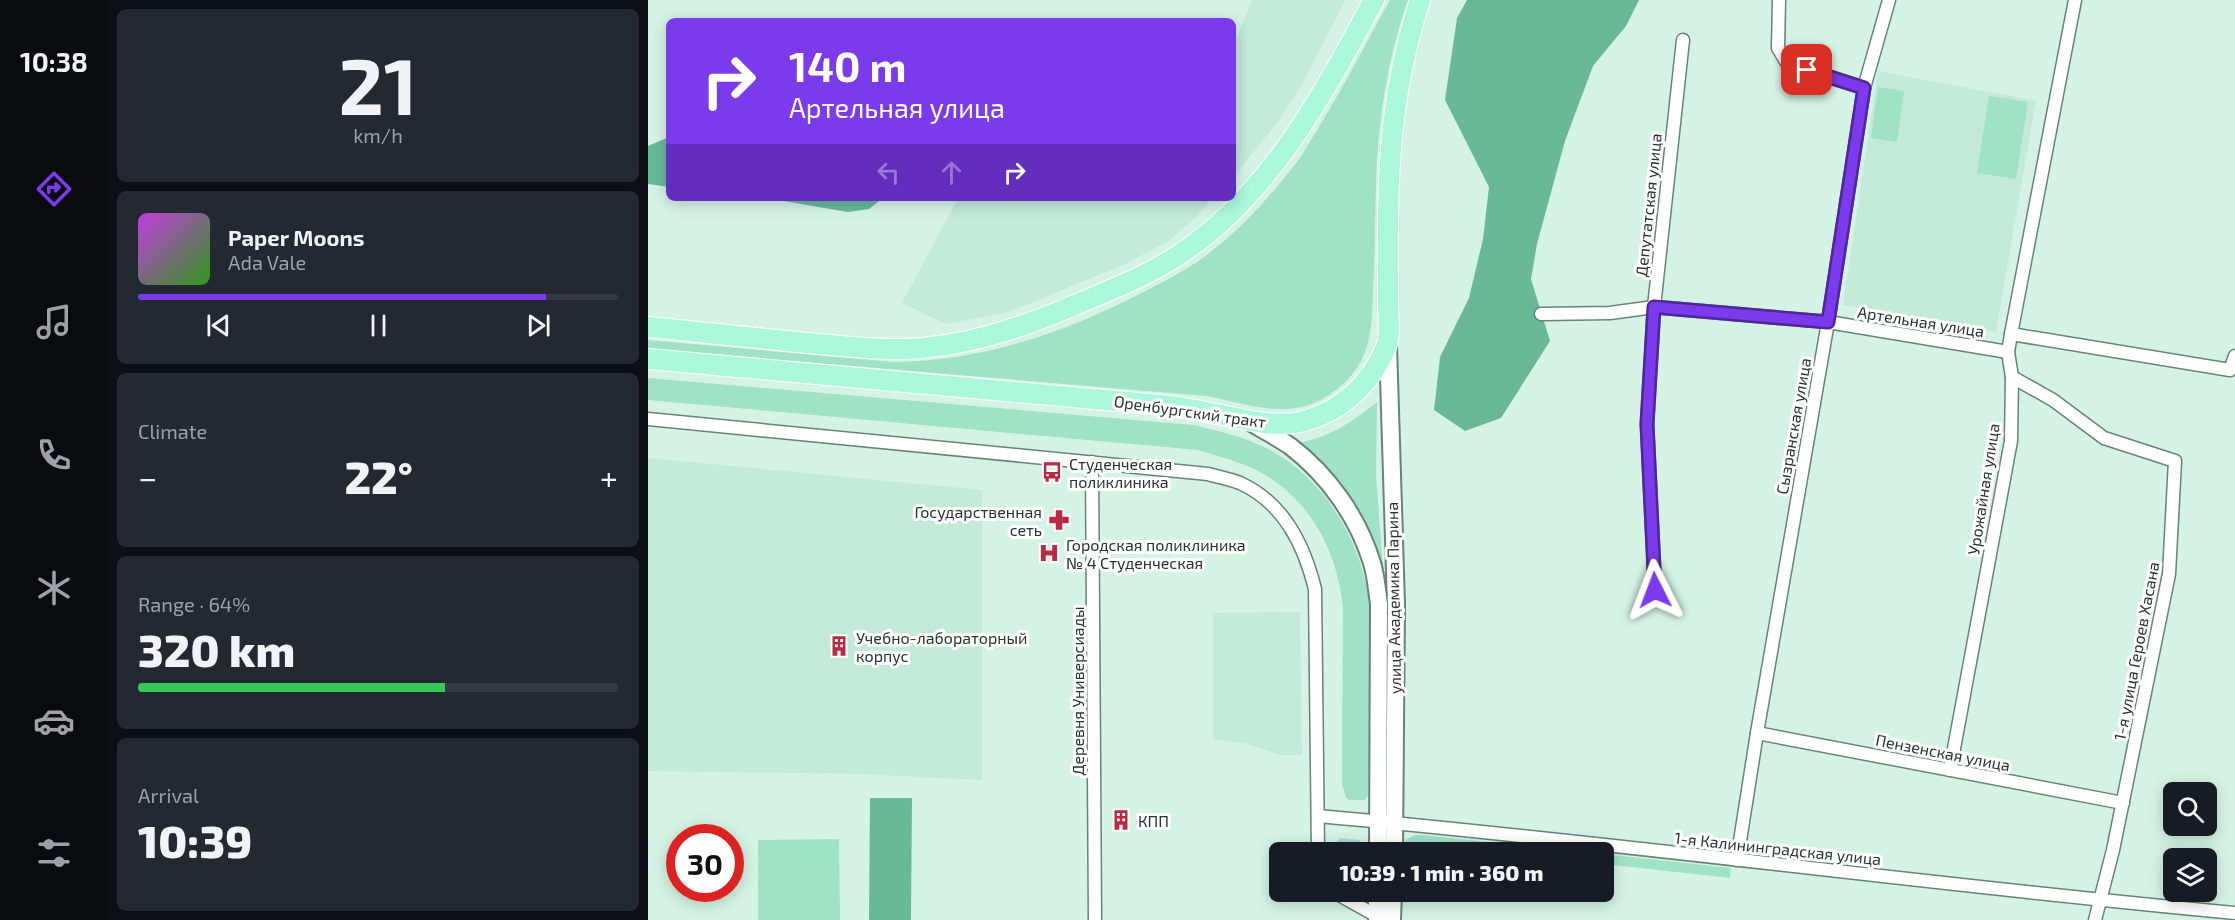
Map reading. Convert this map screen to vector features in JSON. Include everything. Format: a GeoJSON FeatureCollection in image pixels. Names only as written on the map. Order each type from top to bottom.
{"type":"FeatureCollection","features":[{"type":"Feature","properties":{"kind":"main road"},"geometry":{"type":"LineString","coordinates":[[648,327],[868,349],[906,349],[947,345],[995,334],[1044,318],[1138,279],[1178,256],[1210,232],[1243,200],[1288,146],[1327,88],[1374,0]]}},
{"type":"Feature","properties":{"kind":"main road","name":"Оренбургский тракт"},"geometry":{"type":"LineString","coordinates":[[648,359],[1158,404],[1276,424],[1318,417],[1339,407],[1360,389],[1375,369],[1388,344],[1389,183],[1395,107],[1408,37],[1420,0]]}},
{"type":"Feature","properties":{"kind":"main road","name":"улица Академика Парина"},"geometry":{"type":"LineString","coordinates":[[1381,842],[1387,823],[1396,604],[1388,344]]}},
{"type":"Feature","properties":{"kind":"main road","name":"улица Академика Парина"},"geometry":{"type":"LineString","coordinates":[[1246,420],[1289,446],[1318,471],[1359,530],[1372,564],[1379,604],[1387,823],[1392,842]]}},
{"type":"Feature","properties":{"kind":"main road"},"geometry":{"type":"LineString","coordinates":[[1379,902],[1382,919]]}},
{"type":"Feature","properties":{"kind":"main road"},"geometry":{"type":"LineString","coordinates":[[1382,919],[1389,902]]}},
{"type":"Feature","properties":{"kind":"street"},"geometry":{"type":"LineString","coordinates":[[1779,0],[1778,48],[1787,63],[1864,88]]}},
{"type":"Feature","properties":{"kind":"street","name":"Сызранская улица"},"geometry":{"type":"LineString","coordinates":[[1737,860],[1828,322],[1864,88],[1889,0]]}},
{"type":"Feature","properties":{"kind":"street","name":"Урожайная улица"},"geometry":{"type":"LineString","coordinates":[[1950,770],[2011,441],[2012,377],[2008,351],[2075,0]]}},
{"type":"Feature","properties":{"kind":"street","name":"Депутатская улица"},"geometry":{"type":"LineString","coordinates":[[1655,590],[1647,424],[1654,307],[1683,40]]}},
{"type":"Feature","properties":{"kind":"street","name":"Артельная улица"},"geometry":{"type":"LineString","coordinates":[[1541,314],[1610,313],[1654,307],[1828,322],[2008,351]]}},
{"type":"Feature","properties":{"kind":"street"},"geometry":{"type":"LineString","coordinates":[[2011,334],[2230,370],[2235,356]]}},
{"type":"Feature","properties":{"kind":"street","name":"1-я улица Героев Хасана"},"geometry":{"type":"LineString","coordinates":[[2012,377],[2053,400],[2104,438],[2175,461],[2169,574],[2123,803],[2095,920]]}},
{"type":"Feature","properties":{"kind":"street"},"geometry":{"type":"LineString","coordinates":[[648,419],[1208,474],[1239,483],[1269,501],[1299,541],[1315,589],[1318,842]]}},
{"type":"Feature","properties":{"kind":"street","name":"Деревня Универсиады"},"geometry":{"type":"LineString","coordinates":[[1092,462],[1095,920]]}},
{"type":"Feature","properties":{"kind":"street","name":"Пензенская улица"},"geometry":{"type":"LineString","coordinates":[[1757,733],[2123,803]]}},
{"type":"Feature","properties":{"kind":"street","name":"1-я Калининградская улица"},"geometry":{"type":"LineString","coordinates":[[1318,816],[2235,913]]}},
{"type":"Feature","properties":{"kind":"street"},"geometry":{"type":"LineString","coordinates":[[1352,902],[1382,919]]}},
{"type":"Feature","properties":{"kind":"shaded area"},"geometry":{"type":"Polygon","coordinates":[[[1252,0],[1345,0],[1304,81],[1277,123],[1236,173],[1236,40],[1252,0]]]}},
{"type":"Feature","properties":{"kind":"shaded area"},"geometry":{"type":"Polygon","coordinates":[[[1878,71],[2036,101],[1996,332],[1843,305],[1878,71]]]}},
{"type":"Feature","properties":{"kind":"shaded area"},"geometry":{"type":"Polygon","coordinates":[[[956,201],[1210,201],[1195,218],[1167,242],[1125,264],[1009,312],[946,324],[902,303],[956,201]]]}},
{"type":"Feature","properties":{"kind":"shaded area","name":"Учебно-лабораторный корпус"},"geometry":{"type":"Polygon","coordinates":[[[648,458],[982,490],[982,780],[860,774],[648,771],[648,458]]]}},
{"type":"Feature","properties":{"kind":"shaded area"},"geometry":{"type":"Polygon","coordinates":[[[1300,612],[1302,755],[1280,755],[1248,744],[1213,739],[1213,613],[1300,612]]]}},
{"type":"Feature","properties":{"kind":"green space"},"geometry":{"type":"Polygon","coordinates":[[[1390,0],[1408,0],[1394,45],[1381,114],[1377,160],[1374,280],[1369,338],[1357,368],[1345,382],[1314,403],[1288,409],[1274,409],[1207,396],[648,349],[648,340],[894,362],[926,360],[957,357],[1018,343],[1105,311],[1158,285],[1197,262],[1225,240],[1263,203],[1303,154],[1390,0]]]}},
{"type":"Feature","properties":{"kind":"green space"},"geometry":{"type":"Polygon","coordinates":[[[1467,0],[1639,0],[1626,26],[1593,66],[1565,141],[1537,244],[1531,279],[1550,341],[1501,418],[1465,431],[1434,410],[1440,357],[1469,298],[1483,239],[1489,187],[1445,100],[1457,18],[1467,0]]]}},
{"type":"Feature","properties":{"kind":"green space"},"geometry":{"type":"Polygon","coordinates":[[[1878,87],[1904,91],[1897,142],[1871,138],[1878,87]]]}},
{"type":"Feature","properties":{"kind":"green space"},"geometry":{"type":"Polygon","coordinates":[[[1989,96],[2028,102],[2016,179],[1977,173],[1989,96]]]}},
{"type":"Feature","properties":{"kind":"green space"},"geometry":{"type":"Polygon","coordinates":[[[666,138],[666,187],[648,184],[648,146],[666,138]]]}},
{"type":"Feature","properties":{"kind":"green space"},"geometry":{"type":"Polygon","coordinates":[[[784,201],[879,201],[869,209],[848,212],[784,201]]]}},
{"type":"Feature","properties":{"kind":"green space"},"geometry":{"type":"Polygon","coordinates":[[[648,378],[1194,425],[1264,447],[1305,475],[1322,493],[1337,514],[1359,559],[1366,583],[1371,620],[1368,796],[1365,800],[1349,800],[1346,798],[1342,784],[1343,608],[1336,570],[1321,533],[1310,517],[1284,488],[1259,471],[1198,450],[648,400],[648,378]]]}},
{"type":"Feature","properties":{"kind":"green space"},"geometry":{"type":"Polygon","coordinates":[[[1377,402],[1376,476],[1383,567],[1362,520],[1343,487],[1326,468],[1297,443],[1309,441],[1340,428],[1377,402]]]}},
{"type":"Feature","properties":{"kind":"green space"},"geometry":{"type":"Polygon","coordinates":[[[870,798],[912,798],[911,920],[869,920],[870,798]]]}},
{"type":"Feature","properties":{"kind":"green space"},"geometry":{"type":"Polygon","coordinates":[[[1414,835],[1423,835],[1488,842],[1406,842],[1414,835]]]}},
{"type":"Feature","properties":{"kind":"green space"},"geometry":{"type":"Polygon","coordinates":[[[1340,838],[1361,842],[1337,842],[1340,838]]]}},
{"type":"Feature","properties":{"kind":"green space"},"geometry":{"type":"Polygon","coordinates":[[[839,839],[840,920],[758,920],[758,840],[839,839]]]}},
{"type":"Feature","properties":{"kind":"green space"},"geometry":{"type":"Polygon","coordinates":[[[1614,855],[1731,868],[1730,878],[1614,865],[1614,855]]]}},
{"type":"Feature","properties":{"kind":"place","name":"Студенческая поликлиника"},"geometry":{"type":"Point","coordinates":[1052,472]}},
{"type":"Feature","properties":{"kind":"place","name":"Государственная сеть"},"geometry":{"type":"Point","coordinates":[1059,520]}},
{"type":"Feature","properties":{"kind":"place","name":"Городская поликлиника № 4 Студенческая"},"geometry":{"type":"Point","coordinates":[1049,553]}},
{"type":"Feature","properties":{"kind":"place","name":"Учебно-лабораторный корпус"},"geometry":{"type":"Point","coordinates":[839,646]}},
{"type":"Feature","properties":{"kind":"place","name":"КПП"},"geometry":{"type":"Point","coordinates":[1121,820]}},
{"type":"Feature","properties":{"kind":"route"},"geometry":{"type":"LineString","coordinates":[[1655,590],[1647,424],[1654,307],[1828,322],[1864,88],[1807,70]]}}]}
